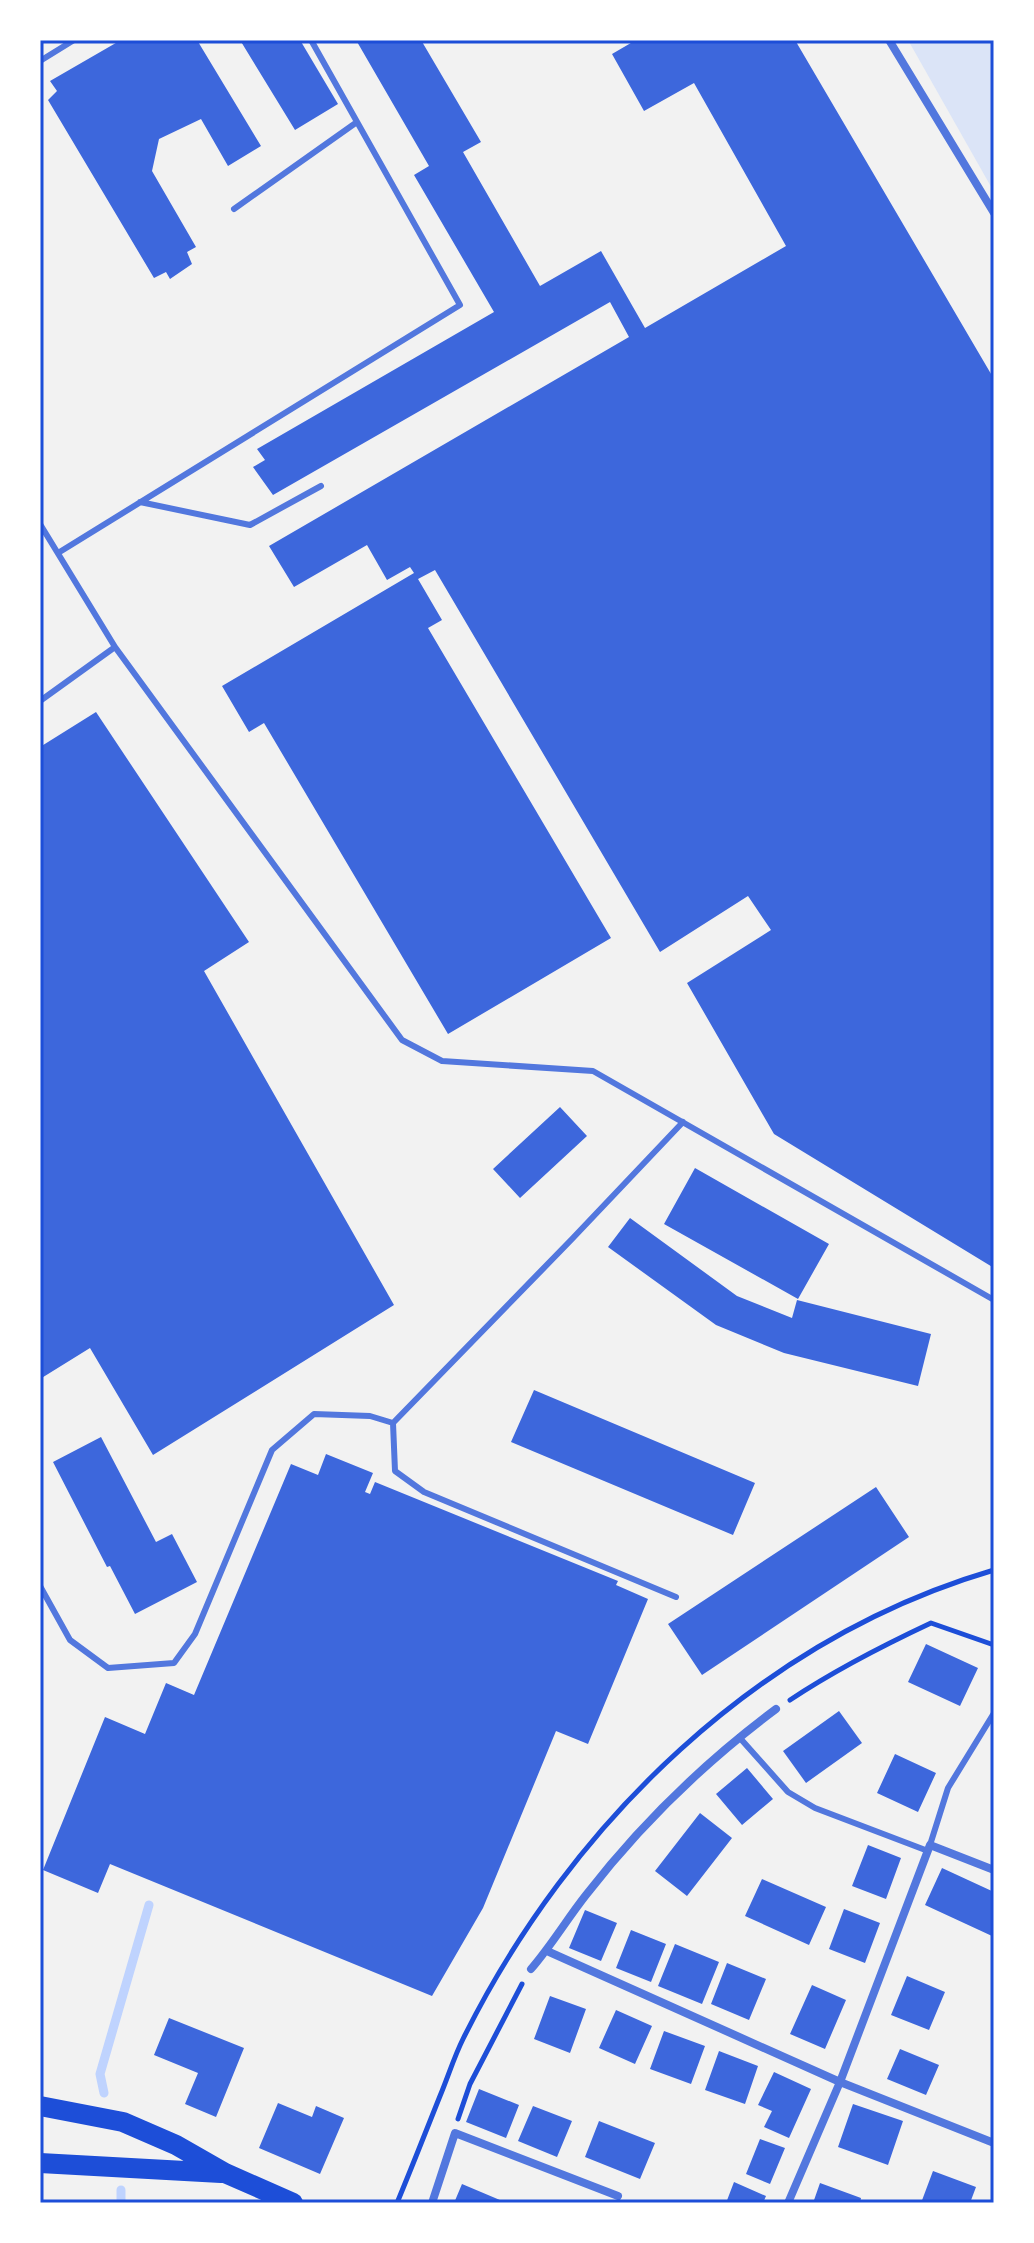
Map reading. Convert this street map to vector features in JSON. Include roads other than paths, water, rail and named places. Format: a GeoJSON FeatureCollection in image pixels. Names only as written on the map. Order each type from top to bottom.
{"type":"FeatureCollection","features":[{"type":"Feature","properties":{"kind":"main road"},"geometry":{"type":"LineString","coordinates":[[40,2106],[123,2122],[293,2203]]}},
{"type":"Feature","properties":{"kind":"main road"},"geometry":{"type":"LineString","coordinates":[[40,2163],[225,2173]]}},
{"type":"Feature","properties":{"kind":"street"},"geometry":{"type":"LineString","coordinates":[[889,40],[994,213]]}},
{"type":"Feature","properties":{"kind":"street"},"geometry":{"type":"LineString","coordinates":[[531,1969],[586,1895],[646,1824],[690,1780],[776,1709]]}},
{"type":"Feature","properties":{"kind":"street"},"geometry":{"type":"LineString","coordinates":[[788,2203],[840,2082],[929,1848],[994,1870]]}},
{"type":"Feature","properties":{"kind":"street"},"geometry":{"type":"LineString","coordinates":[[547,1951],[840,2082],[994,2143]]}},
{"type":"Feature","properties":{"kind":"street"},"geometry":{"type":"LineString","coordinates":[[432,2203],[455,2133],[618,2196]]}},
{"type":"Feature","properties":{"kind":"lane"},"geometry":{"type":"LineString","coordinates":[[40,61],[74,40]]}},
{"type":"Feature","properties":{"kind":"lane"},"geometry":{"type":"LineString","coordinates":[[58,553],[460,305],[311,40]]}},
{"type":"Feature","properties":{"kind":"lane"},"geometry":{"type":"LineString","coordinates":[[234,209],[357,122]]}},
{"type":"Feature","properties":{"kind":"lane"},"geometry":{"type":"LineString","coordinates":[[140,502],[250,525],[321,486]]}},
{"type":"Feature","properties":{"kind":"lane"},"geometry":{"type":"LineString","coordinates":[[40,524],[115,647],[402,1040],[442,1061],[593,1071],[994,1300]]}},
{"type":"Feature","properties":{"kind":"lane"},"geometry":{"type":"LineString","coordinates":[[40,701],[115,647]]}},
{"type":"Feature","properties":{"kind":"lane"},"geometry":{"type":"LineString","coordinates":[[676,1597],[424,1492],[395,1471],[393,1423],[683,1122]]}},
{"type":"Feature","properties":{"kind":"lane"},"geometry":{"type":"LineString","coordinates":[[40,1586],[70,1640],[108,1668],[174,1663],[195,1634],[272,1450],[314,1414],[370,1416],[393,1423]]}},
{"type":"Feature","properties":{"kind":"lane"},"geometry":{"type":"LineString","coordinates":[[739,1737],[788,1792],[815,1808],[929,1848],[948,1788],[994,1713]]}},
{"type":"Feature","properties":{"kind":"waterway"},"geometry":{"type":"LineString","coordinates":[[104,2093],[100,2074],[149,1905]]}},
{"type":"Feature","properties":{"kind":"waterway"},"geometry":{"type":"LineString","coordinates":[[121,2190],[121,2203]]}}]}
